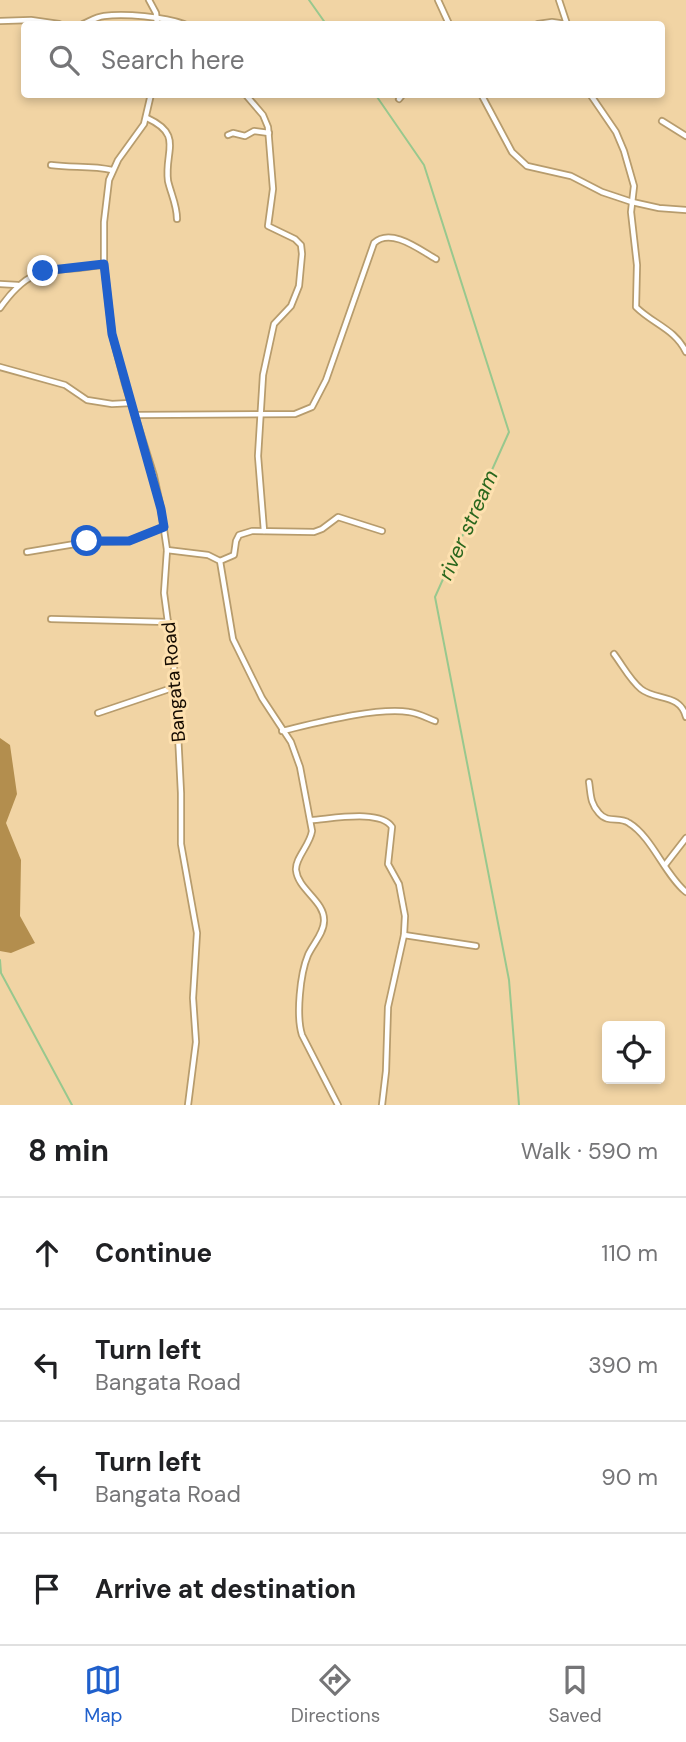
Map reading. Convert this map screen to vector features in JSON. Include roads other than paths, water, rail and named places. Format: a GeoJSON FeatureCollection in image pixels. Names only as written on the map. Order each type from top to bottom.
{"type":"FeatureCollection","features":[{"type":"Feature","properties":{"kind":"street"},"geometry":{"type":"LineString","coordinates":[[90,21],[102,16],[157,21],[149,0]]}},
{"type":"Feature","properties":{"kind":"street"},"geometry":{"type":"LineString","coordinates":[[438,0],[448,21]]}},
{"type":"Feature","properties":{"kind":"street"},"geometry":{"type":"LineString","coordinates":[[559,0],[566,21]]}},
{"type":"Feature","properties":{"kind":"street"},"geometry":{"type":"LineString","coordinates":[[0,21],[39,21]]}},
{"type":"Feature","properties":{"kind":"street","name":"Bangata Road"},"geometry":{"type":"LineString","coordinates":[[150,98],[147,118],[112,170],[106,195],[104,264],[112,334],[154,476],[167,550],[164,593],[175,687],[182,853],[197,933],[193,998],[196,1042],[188,1105]]}},
{"type":"Feature","properties":{"kind":"street"},"geometry":{"type":"LineString","coordinates":[[248,98],[263,115],[269,133],[273,188],[268,226],[295,239],[302,254],[295,299],[288,312],[274,324],[263,375],[258,456],[264,531]]}},
{"type":"Feature","properties":{"kind":"street"},"geometry":{"type":"LineString","coordinates":[[483,98],[512,152],[521,162],[546,172],[571,176],[602,192],[632,202],[686,210]]}},
{"type":"Feature","properties":{"kind":"street"},"geometry":{"type":"LineString","coordinates":[[593,98],[607,116],[623,147],[634,187],[632,202],[637,265],[636,307],[672,333],[686,352]]}},
{"type":"Feature","properties":{"kind":"street"},"geometry":{"type":"LineString","coordinates":[[147,118],[163,126],[169,135],[171,144],[168,181],[177,219]]}},
{"type":"Feature","properties":{"kind":"street"},"geometry":{"type":"LineString","coordinates":[[663,121],[686,136]]}},
{"type":"Feature","properties":{"kind":"street"},"geometry":{"type":"LineString","coordinates":[[228,135],[245,136],[254,131],[269,133]]}},
{"type":"Feature","properties":{"kind":"street"},"geometry":{"type":"LineString","coordinates":[[51,165],[74,168],[92,166],[112,170]]}},
{"type":"Feature","properties":{"kind":"street"},"geometry":{"type":"LineString","coordinates":[[135,415],[259,416],[295,414],[307,410],[317,400],[377,239],[394,238],[436,259]]}},
{"type":"Feature","properties":{"kind":"street"},"geometry":{"type":"LineString","coordinates":[[0,308],[19,285],[43,271],[104,264]]}},
{"type":"Feature","properties":{"kind":"street"},"geometry":{"type":"LineString","coordinates":[[0,284],[19,285]]}},
{"type":"Feature","properties":{"kind":"street"},"geometry":{"type":"LineString","coordinates":[[0,368],[65,385],[87,400],[112,404],[131,403]]}},
{"type":"Feature","properties":{"kind":"street"},"geometry":{"type":"LineString","coordinates":[[167,550],[208,555],[220,561],[234,555],[239,535],[264,531],[314,532],[338,517],[382,531]]}},
{"type":"Feature","properties":{"kind":"street"},"geometry":{"type":"LineString","coordinates":[[27,552],[87,541],[129,541],[164,527]]}},
{"type":"Feature","properties":{"kind":"street"},"geometry":{"type":"LineString","coordinates":[[220,561],[236,645],[262,698],[291,742],[300,767],[311,820],[310,840],[297,862],[296,870],[303,885],[321,908],[324,921],[322,931],[304,966],[300,1025],[302,1035],[338,1105]]}},
{"type":"Feature","properties":{"kind":"street"},"geometry":{"type":"LineString","coordinates":[[51,619],[168,622]]}},
{"type":"Feature","properties":{"kind":"street"},"geometry":{"type":"LineString","coordinates":[[614,654],[639,688],[677,703],[686,717]]}},
{"type":"Feature","properties":{"kind":"street"},"geometry":{"type":"LineString","coordinates":[[98,713],[175,687]]}},
{"type":"Feature","properties":{"kind":"street"},"geometry":{"type":"LineString","coordinates":[[282,731],[390,711],[409,712],[435,721]]}},
{"type":"Feature","properties":{"kind":"street"},"geometry":{"type":"LineString","coordinates":[[589,782],[591,803],[600,816],[607,820],[623,820],[631,824],[686,892]]}},
{"type":"Feature","properties":{"kind":"street"},"geometry":{"type":"LineString","coordinates":[[311,820],[371,816],[385,819],[393,830],[388,864],[399,884],[405,916],[404,935],[388,1007],[382,1105]]}},
{"type":"Feature","properties":{"kind":"street"},"geometry":{"type":"LineString","coordinates":[[665,865],[686,838]]}},
{"type":"Feature","properties":{"kind":"street"},"geometry":{"type":"LineString","coordinates":[[404,935],[476,946]]}},
{"type":"Feature","properties":{"kind":"waterway","name":"river stream"},"geometry":{"type":"LineString","coordinates":[[309,0],[324,21]]}},
{"type":"Feature","properties":{"kind":"waterway","name":"river stream"},"geometry":{"type":"LineString","coordinates":[[378,98],[424,165],[509,432],[435,597],[509,980],[519,1105]]}},
{"type":"Feature","properties":{"kind":"waterway"},"geometry":{"type":"LineString","coordinates":[[0,960],[1,973],[72,1105]]}}]}
